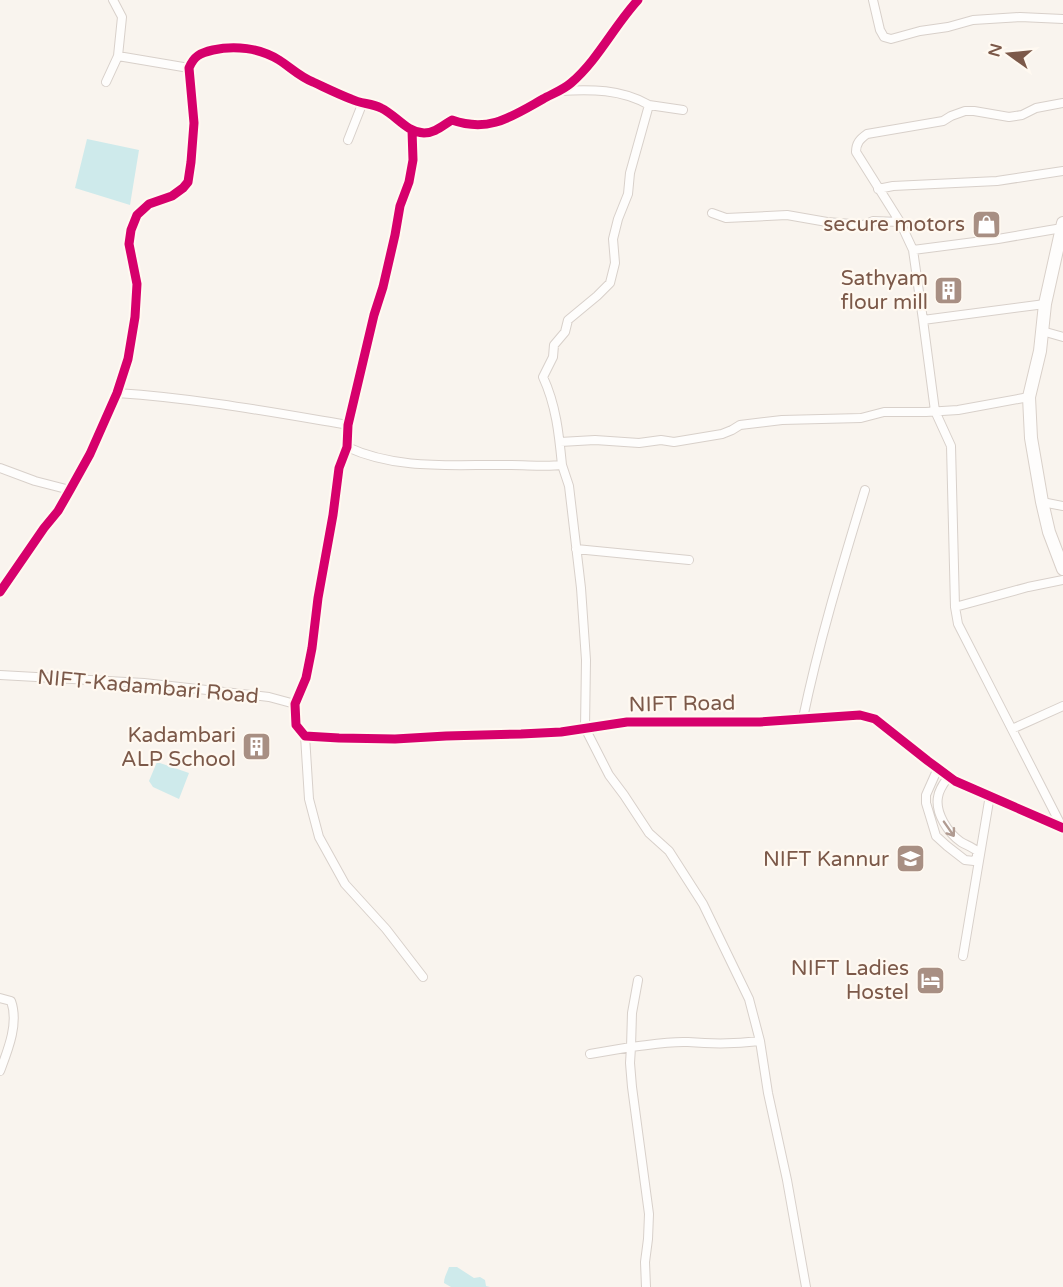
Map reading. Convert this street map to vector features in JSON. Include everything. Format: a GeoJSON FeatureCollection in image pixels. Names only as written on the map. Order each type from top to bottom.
{"type":"FeatureCollection","features":[{"type":"Feature","properties":{"kind":"main road"},"geometry":{"type":"LineString","coordinates":[[1063,226],[1045,304],[1034,380],[1029,397],[1031,438],[1042,502],[1049,532],[1063,569]]}},
{"type":"Feature","properties":{"kind":"street"},"geometry":{"type":"LineString","coordinates":[[106,82],[118,56],[122,17],[113,0]]}},
{"type":"Feature","properties":{"kind":"street"},"geometry":{"type":"LineString","coordinates":[[0,592],[58,511],[90,454],[117,393],[128,359],[135,317],[137,284],[129,244],[131,230],[137,215],[149,204],[172,196],[188,182],[194,123],[189,68],[192,60],[202,52],[222,48],[259,50],[279,60],[292,71],[310,81],[353,100],[372,103],[412,130],[422,133],[435,132],[452,120],[463,124],[496,123],[517,114],[570,84],[592,60],[638,0]]}},
{"type":"Feature","properties":{"kind":"street"},"geometry":{"type":"LineString","coordinates":[[873,0],[880,30],[884,37],[891,39],[973,20],[1020,17],[1063,20]]}},
{"type":"Feature","properties":{"kind":"street"},"geometry":{"type":"LineString","coordinates":[[118,56],[189,68]]}},
{"type":"Feature","properties":{"kind":"street"},"geometry":{"type":"LineString","coordinates":[[556,92],[605,90],[638,98],[649,105],[683,110]]}},
{"type":"Feature","properties":{"kind":"street"},"geometry":{"type":"LineString","coordinates":[[348,140],[363,102]]}},
{"type":"Feature","properties":{"kind":"street"},"geometry":{"type":"LineString","coordinates":[[1063,103],[1036,108],[1022,115],[1009,117],[965,111],[943,121],[867,134],[858,141],[856,147],[856,152],[900,222],[913,250],[935,411],[951,446],[955,607],[958,624],[1063,828]]}},
{"type":"Feature","properties":{"kind":"street"},"geometry":{"type":"LineString","coordinates":[[649,105],[630,173],[628,194],[613,239],[615,263],[610,283],[597,297],[568,320],[565,332],[554,345],[553,357],[543,377],[550,391],[556,413],[562,465],[569,486],[582,598],[587,692],[585,728],[609,775],[649,833],[669,851],[702,904],[748,999],[760,1041],[806,1287]]}},
{"type":"Feature","properties":{"kind":"street"},"geometry":{"type":"LineString","coordinates":[[412,130],[413,160],[409,182],[400,206],[383,287],[374,315],[348,425],[347,447],[339,468],[312,648],[306,678],[295,704],[296,725],[305,735],[309,799],[319,837],[345,884],[386,929],[423,977]]}},
{"type":"Feature","properties":{"kind":"street"},"geometry":{"type":"LineString","coordinates":[[878,189],[892,186],[998,181],[1063,171]]}},
{"type":"Feature","properties":{"kind":"street"},"geometry":{"type":"LineString","coordinates":[[712,213],[726,218],[787,215],[864,225],[873,221],[900,222]]}},
{"type":"Feature","properties":{"kind":"street"},"geometry":{"type":"LineString","coordinates":[[913,250],[998,239],[1063,226]]}},
{"type":"Feature","properties":{"kind":"street"},"geometry":{"type":"LineString","coordinates":[[923,320],[1045,304]]}},
{"type":"Feature","properties":{"kind":"street"},"geometry":{"type":"LineString","coordinates":[[1042,331],[1063,337]]}},
{"type":"Feature","properties":{"kind":"street"},"geometry":{"type":"LineString","coordinates":[[117,393],[158,395],[232,405],[348,425]]}},
{"type":"Feature","properties":{"kind":"street"},"geometry":{"type":"LineString","coordinates":[[560,442],[595,440],[639,443],[661,440],[674,442],[722,434],[740,424],[782,420],[861,418],[884,412],[968,408],[1029,397]]}},
{"type":"Feature","properties":{"kind":"street"},"geometry":{"type":"LineString","coordinates":[[347,447],[365,455],[387,460],[431,465],[562,465]]}},
{"type":"Feature","properties":{"kind":"street"},"geometry":{"type":"LineString","coordinates":[[0,468],[35,481],[70,490]]}},
{"type":"Feature","properties":{"kind":"street"},"geometry":{"type":"LineString","coordinates":[[804,718],[830,606],[865,490]]}},
{"type":"Feature","properties":{"kind":"street"},"geometry":{"type":"LineString","coordinates":[[1042,502],[1063,506]]}},
{"type":"Feature","properties":{"kind":"street"},"geometry":{"type":"LineString","coordinates":[[576,549],[689,560]]}},
{"type":"Feature","properties":{"kind":"street"},"geometry":{"type":"LineString","coordinates":[[955,607],[1063,580]]}},
{"type":"Feature","properties":{"kind":"street","name":"NIFT-Kadambari Road"},"geometry":{"type":"LineString","coordinates":[[0,675],[144,683],[268,697],[295,704]]}},
{"type":"Feature","properties":{"kind":"street"},"geometry":{"type":"LineString","coordinates":[[1012,729],[1063,706]]}},
{"type":"Feature","properties":{"kind":"street","name":"NIFT Road"},"geometry":{"type":"LineString","coordinates":[[305,735],[395,739],[561,732],[627,722],[760,722],[860,715],[875,719],[955,781],[1063,828]]}},
{"type":"Feature","properties":{"kind":"street"},"geometry":{"type":"LineString","coordinates":[[938,768],[926,795],[926,803],[936,836],[965,860],[974,861],[977,851],[954,837],[940,815],[938,797],[940,788],[949,776]]}},
{"type":"Feature","properties":{"kind":"street"},"geometry":{"type":"LineString","coordinates":[[963,956],[990,795]]}},
{"type":"Feature","properties":{"kind":"street"},"geometry":{"type":"LineString","coordinates":[[638,980],[632,1013],[630,1063],[650,1214],[645,1262],[646,1287]]}},
{"type":"Feature","properties":{"kind":"street"},"geometry":{"type":"LineString","coordinates":[[0,998],[11,1001],[13,1010],[12,1033],[0,1071]]}},
{"type":"Feature","properties":{"kind":"street"},"geometry":{"type":"LineString","coordinates":[[590,1054],[631,1047],[687,1042],[699,1044],[760,1041]]}},
{"type":"Feature","properties":{"kind":"water"},"geometry":{"type":"Polygon","coordinates":[[[87,139],[139,150],[130,205],[75,188],[87,139]]]}},
{"type":"Feature","properties":{"kind":"water"},"geometry":{"type":"Polygon","coordinates":[[[157,762],[189,773],[179,799],[153,787],[149,781],[157,762]]]}},
{"type":"Feature","properties":{"kind":"water"},"geometry":{"type":"Polygon","coordinates":[[[449,1267],[457,1267],[474,1278],[480,1277],[485,1280],[486,1286],[490,1287],[451,1287],[444,1283],[449,1267]]]}},
{"type":"Feature","properties":{"kind":"cycle path"},"geometry":{"type":"LineString","coordinates":[[0,592],[58,511],[90,454],[117,393],[128,359],[135,317],[137,284],[129,244],[131,230],[137,215],[149,204],[172,196],[188,182],[194,123],[189,68],[195,58],[208,51],[230,48],[263,53],[279,60],[308,80],[355,101],[381,108],[412,130],[428,133],[452,120],[477,125],[499,121],[565,88],[581,74],[638,0]]}},
{"type":"Feature","properties":{"kind":"cycle path"},"geometry":{"type":"LineString","coordinates":[[412,130],[413,160],[409,182],[400,206],[383,287],[374,315],[348,425],[347,447],[339,468],[312,648],[306,678],[295,704],[296,725],[305,736],[395,739],[561,732],[627,722],[760,722],[860,715],[875,719],[955,781],[1063,828]]}},
{"type":"Feature","properties":{"kind":"place","name":"secure motors"},"geometry":{"type":"Point","coordinates":[986,224]}},
{"type":"Feature","properties":{"kind":"place","name":"Sathyam flour mill"},"geometry":{"type":"Point","coordinates":[949,290]}},
{"type":"Feature","properties":{"kind":"place","name":"Kadambari ALP School"},"geometry":{"type":"Point","coordinates":[257,747]}},
{"type":"Feature","properties":{"kind":"place","name":"NIFT Kannur"},"geometry":{"type":"Point","coordinates":[910,859]}},
{"type":"Feature","properties":{"kind":"place","name":"NIFT Ladies Hostel"},"geometry":{"type":"Point","coordinates":[930,980]}}]}
